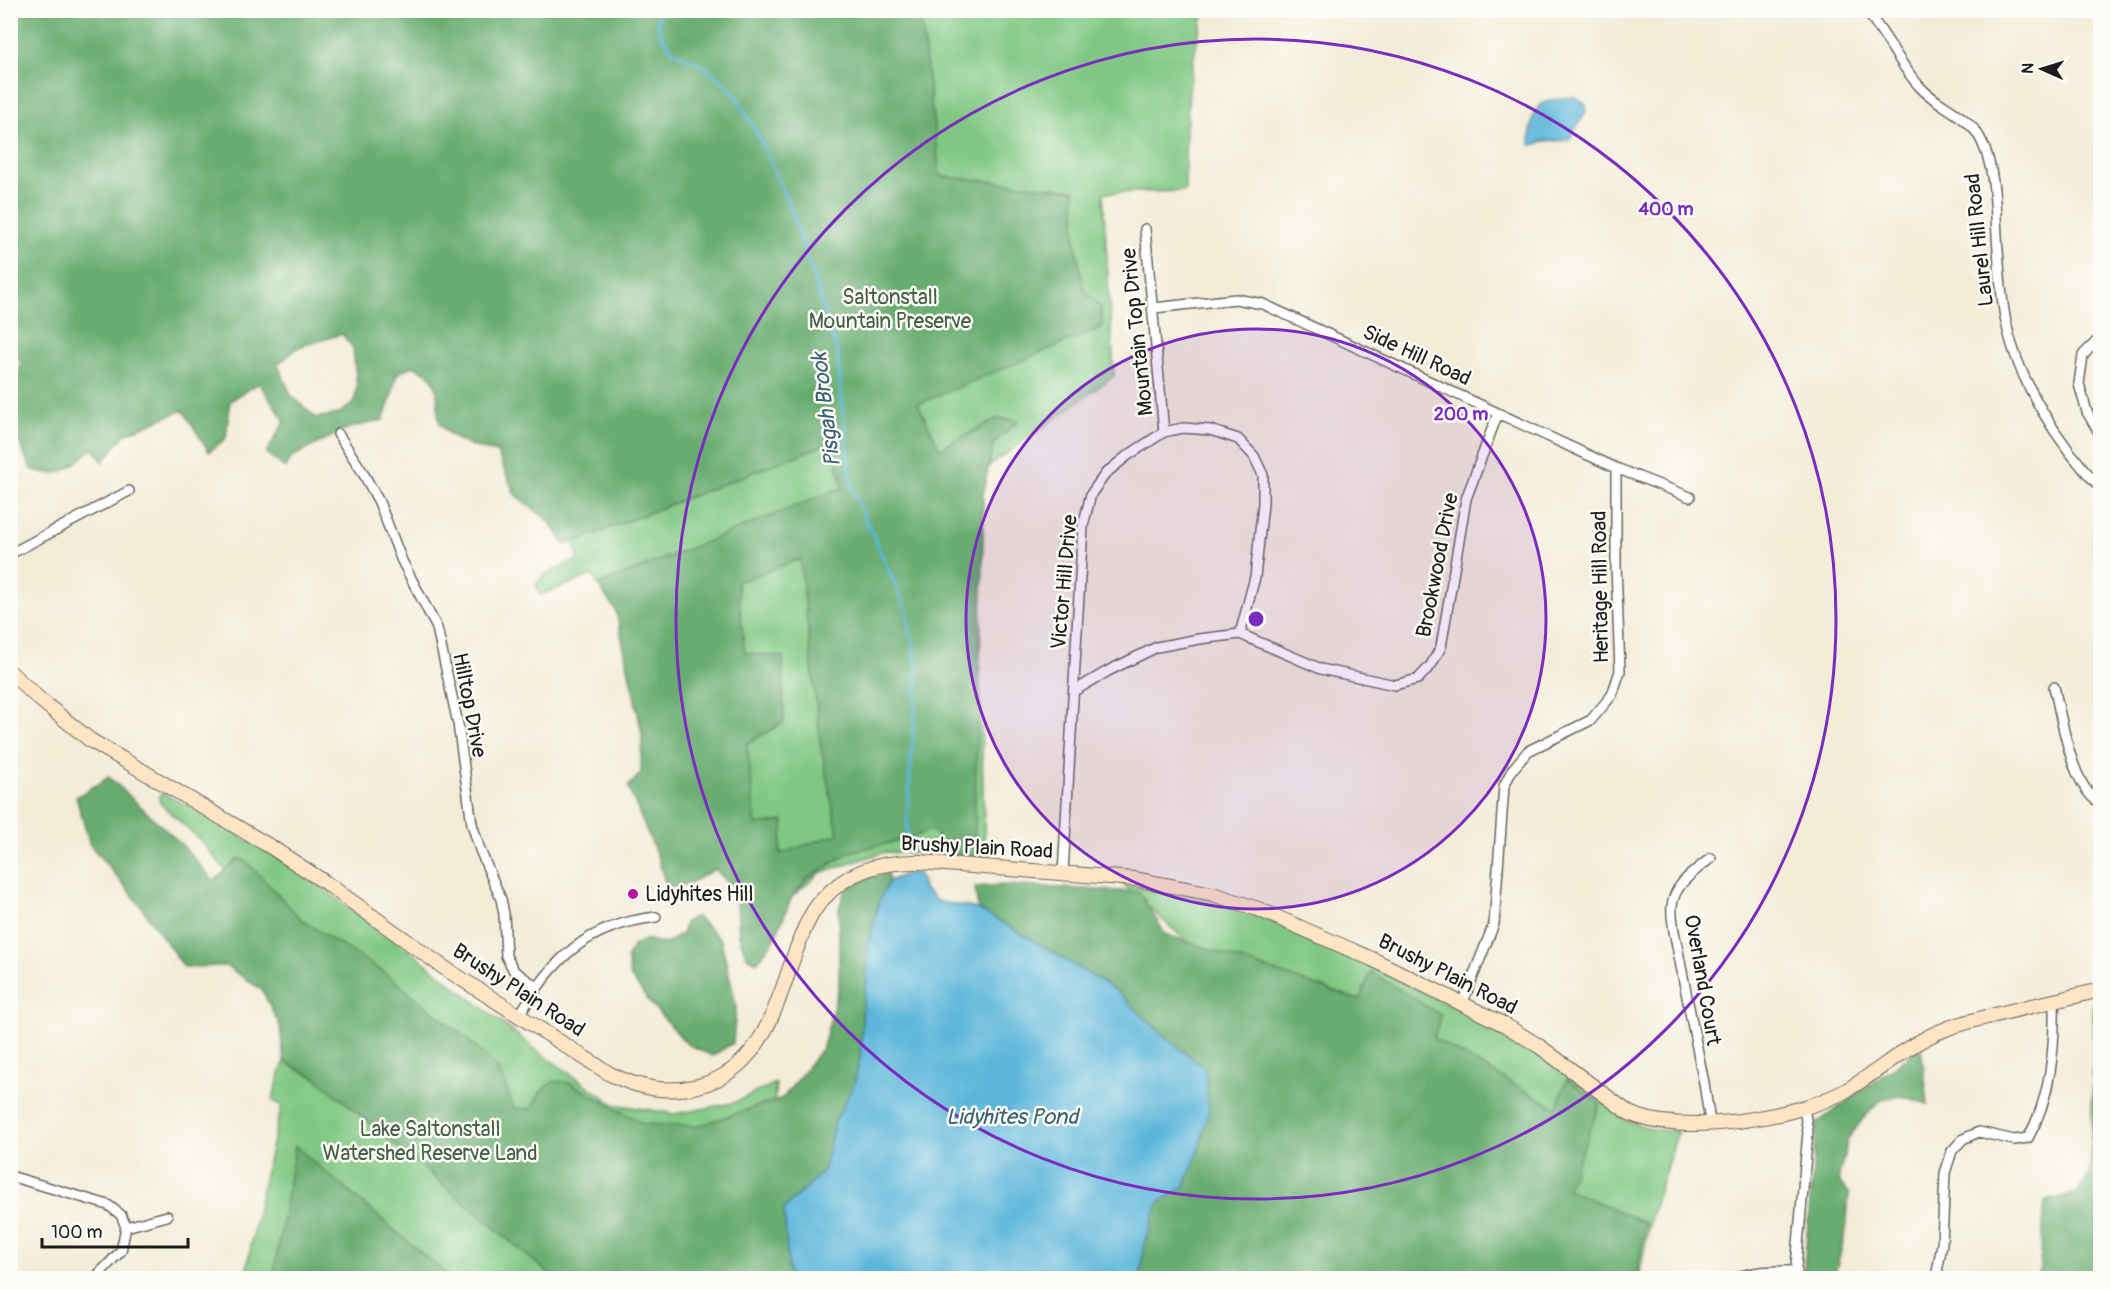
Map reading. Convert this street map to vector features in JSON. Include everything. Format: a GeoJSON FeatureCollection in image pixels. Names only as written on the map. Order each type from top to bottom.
{"type":"FeatureCollection","features":[{"type":"Feature","properties":{"kind":"main road","name":"Brushy Plain Road"},"geometry":{"type":"LineString","coordinates":[[10,672],[90,740],[278,852],[326,883],[443,967],[610,1074],[626,1082],[647,1088],[669,1090],[707,1084],[743,1061],[763,1036],[811,915],[821,901],[847,878],[877,865],[904,862],[1135,879],[1218,896],[1279,918],[1344,946],[1462,1004],[1539,1046],[1614,1103],[1636,1116],[1669,1124],[1769,1116],[1804,1108],[1847,1090],[1901,1052],[1931,1035],[1959,1024],[2100,990]]}},
{"type":"Feature","properties":{"kind":"street","name":"Laurel Hill Road"},"geometry":{"type":"LineString","coordinates":[[1865,10],[1922,90],[1961,115],[1982,140],[1992,172],[2002,298],[2013,349],[2038,403],[2100,487]]}},
{"type":"Feature","properties":{"kind":"street","name":"Mountain Top Drive"},"geometry":{"type":"LineString","coordinates":[[1145,229],[1164,432]]}},
{"type":"Feature","properties":{"kind":"street","name":"Side Hill Road"},"geometry":{"type":"LineString","coordinates":[[1154,308],[1236,299],[1263,304],[1616,468],[1690,497]]}},
{"type":"Feature","properties":{"kind":"street"},"geometry":{"type":"LineString","coordinates":[[2100,338],[2082,355],[2079,384],[2087,412],[2100,434]]}},
{"type":"Feature","properties":{"kind":"street","name":"Brookwood Drive"},"geometry":{"type":"LineString","coordinates":[[1240,634],[1321,669],[1395,685],[1418,679],[1431,665],[1441,647],[1466,499],[1498,413]]}},
{"type":"Feature","properties":{"kind":"street","name":"Victor Hill Drive"},"geometry":{"type":"LineString","coordinates":[[1074,691],[1083,526],[1091,494],[1106,473],[1164,432],[1183,428],[1210,430],[1238,439],[1254,456],[1263,475],[1263,504],[1255,578],[1240,634]]}},
{"type":"Feature","properties":{"kind":"street","name":"Hilltop Drive"},"geometry":{"type":"LineString","coordinates":[[338,434],[379,502],[402,561],[437,628],[458,724],[472,824],[480,850],[501,899],[506,956],[514,971],[537,987]]}},
{"type":"Feature","properties":{"kind":"street","name":"Heritage Hill Road"},"geometry":{"type":"LineString","coordinates":[[1462,1004],[1494,924],[1504,786],[1512,770],[1528,751],[1592,720],[1612,695],[1620,671],[1616,566],[1616,468]]}},
{"type":"Feature","properties":{"kind":"street"},"geometry":{"type":"LineString","coordinates":[[10,554],[129,491]]}},
{"type":"Feature","properties":{"kind":"street"},"geometry":{"type":"LineString","coordinates":[[1063,873],[1074,691],[1157,647],[1240,634]]}},
{"type":"Feature","properties":{"kind":"street"},"geometry":{"type":"LineString","coordinates":[[2054,687],[2075,769],[2084,787],[2100,803]]}},
{"type":"Feature","properties":{"kind":"street","name":"Overland Court"},"geometry":{"type":"LineString","coordinates":[[1710,1122],[1674,931],[1672,906],[1677,890],[1687,878],[1711,858]]}},
{"type":"Feature","properties":{"kind":"street"},"geometry":{"type":"LineString","coordinates":[[519,1016],[537,987],[556,963],[573,948],[587,938],[615,925],[631,920],[656,917]]}},
{"type":"Feature","properties":{"kind":"street"},"geometry":{"type":"LineString","coordinates":[[1936,1278],[1942,1244],[1945,1173],[1952,1151],[1963,1139],[1979,1132],[2014,1140],[2028,1138],[2036,1123],[2052,1063],[2054,1001]]}},
{"type":"Feature","properties":{"kind":"street"},"geometry":{"type":"LineString","coordinates":[[1736,1278],[1747,1273],[1775,1270],[1796,1275],[1808,1132],[1804,1108]]}},
{"type":"Feature","properties":{"kind":"street"},"geometry":{"type":"LineString","coordinates":[[10,1176],[108,1205],[121,1215],[126,1227],[121,1251],[95,1278]]}},
{"type":"Feature","properties":{"kind":"street"},"geometry":{"type":"LineString","coordinates":[[126,1227],[167,1216]]}},
{"type":"Feature","properties":{"kind":"green space"},"geometry":{"type":"Polygon","coordinates":[[[10,11],[920,11],[940,176],[1075,190],[1075,240],[1084,290],[1101,307],[1102,327],[918,404],[940,449],[998,418],[1018,421],[993,444],[983,495],[975,855],[938,851],[937,835],[931,830],[911,838],[850,852],[808,878],[792,897],[774,940],[757,962],[747,957],[739,936],[736,891],[715,869],[690,883],[667,889],[658,858],[628,787],[641,773],[642,733],[616,611],[598,585],[843,487],[832,442],[565,545],[549,521],[515,495],[497,452],[465,443],[445,430],[439,420],[434,382],[426,373],[412,366],[397,374],[383,420],[348,428],[292,457],[285,468],[266,453],[285,421],[259,383],[230,401],[226,438],[209,452],[183,410],[125,434],[103,462],[93,448],[65,470],[51,473],[31,469],[10,422],[11,395],[18,381],[21,361],[10,357],[10,11]],[[342,334],[299,347],[278,364],[291,395],[316,418],[338,414],[354,403],[357,387],[353,348],[342,334]],[[800,559],[737,582],[745,653],[783,657],[784,722],[747,744],[756,825],[784,821],[780,854],[838,834],[821,749],[800,559]]]}},
{"type":"Feature","properties":{"kind":"green space","name":"Saltonstall Mountain Preserve"},"geometry":{"type":"Polygon","coordinates":[[[539,11],[1204,11],[1194,55],[1188,100],[1185,191],[1103,193],[1114,376],[974,477],[985,857],[885,852],[820,873],[744,937],[721,536],[598,585],[593,575],[540,595],[536,585],[544,575],[579,559],[573,542],[718,486],[539,11]]]}},
{"type":"Feature","properties":{"kind":"green space","name":"Lake Saltonstall Watershed Reserve Land"},"geometry":{"type":"Polygon","coordinates":[[[109,777],[182,845],[214,881],[239,858],[248,863],[303,921],[385,973],[473,1044],[499,1070],[514,1108],[531,1109],[541,1091],[554,1081],[570,1083],[644,1124],[698,1126],[783,1098],[823,1047],[839,986],[839,908],[846,889],[867,878],[887,873],[889,881],[879,901],[868,947],[860,1059],[854,1084],[834,1124],[824,1170],[784,1209],[789,1278],[554,1278],[316,1078],[284,1062],[280,1026],[262,990],[226,966],[184,967],[134,897],[90,845],[76,797],[109,777]]]}},
{"type":"Feature","properties":{"kind":"green space","name":"Lake Saltonstall Watershed Reserve Land"},"geometry":{"type":"Polygon","coordinates":[[[162,793],[284,861],[409,950],[539,1052],[614,1104],[675,1114],[733,1103],[776,1083],[755,1278],[245,1278],[266,1170],[282,1106],[272,1100],[284,1062],[307,1073],[228,873],[200,840],[160,803],[159,796],[162,793]]]}},
{"type":"Feature","properties":{"kind":"green space"},"geometry":{"type":"Polygon","coordinates":[[[1122,884],[1217,902],[1259,917],[1348,955],[1520,1041],[1627,1121],[1655,1130],[1678,1131],[1650,1220],[1639,1278],[1229,1278],[1294,1036],[1122,884]]]}},
{"type":"Feature","properties":{"kind":"green space"},"geometry":{"type":"Polygon","coordinates":[[[1004,885],[1139,892],[1165,934],[1359,1000],[1371,972],[1441,1015],[1434,1039],[1556,1108],[1567,1079],[1600,1104],[1567,1189],[1646,1223],[1636,1278],[1140,1278],[1145,1241],[1159,1202],[1184,1187],[1205,1070],[1114,989],[978,909],[975,887],[1004,885]]]}},
{"type":"Feature","properties":{"kind":"green space"},"geometry":{"type":"Polygon","coordinates":[[[696,916],[721,940],[736,1005],[733,1043],[712,1056],[687,1044],[651,1004],[630,976],[627,957],[634,945],[646,939],[665,944],[683,933],[685,922],[696,916]]]}},
{"type":"Feature","properties":{"kind":"green space"},"geometry":{"type":"Polygon","coordinates":[[[2100,997],[2100,1185],[2094,1278],[2039,1278],[2045,1201],[2077,1193],[2090,1174],[2093,998],[2100,997]]]}},
{"type":"Feature","properties":{"kind":"green space"},"geometry":{"type":"Polygon","coordinates":[[[1921,1047],[1928,1104],[1901,1096],[1881,1100],[1848,1139],[1838,1180],[1849,1194],[1846,1231],[1834,1278],[1803,1278],[1817,1123],[1921,1047]]]}},
{"type":"Feature","properties":{"kind":"green space"},"geometry":{"type":"Polygon","coordinates":[[[295,1146],[451,1278],[273,1278],[295,1146]]]}},
{"type":"Feature","properties":{"kind":"water"},"geometry":{"type":"Polygon","coordinates":[[[1574,97],[1584,103],[1586,110],[1570,138],[1564,141],[1543,141],[1531,145],[1533,120],[1539,107],[1552,100],[1574,97]]]}},
{"type":"Feature","properties":{"kind":"water","name":"Lidyhites Pond"},"geometry":{"type":"Polygon","coordinates":[[[908,873],[919,874],[923,888],[937,901],[978,909],[1114,989],[1161,1033],[1205,1069],[1209,1110],[1198,1153],[1184,1187],[1159,1202],[1145,1241],[1140,1278],[789,1278],[784,1209],[824,1170],[834,1124],[854,1084],[860,1059],[868,947],[879,901],[889,881],[908,873]]]}},
{"type":"Feature","properties":{"kind":"waterway","name":"Pisgah Brook"},"geometry":{"type":"LineString","coordinates":[[660,10],[657,23],[663,38],[672,50],[703,66],[720,79],[736,96],[760,139],[793,214],[837,351],[851,486],[906,609],[918,672],[907,816],[908,850]]}},
{"type":"Feature","properties":{"kind":"place","name":"Lidyhites Hill"},"geometry":{"type":"Point","coordinates":[633,894]}}]}
